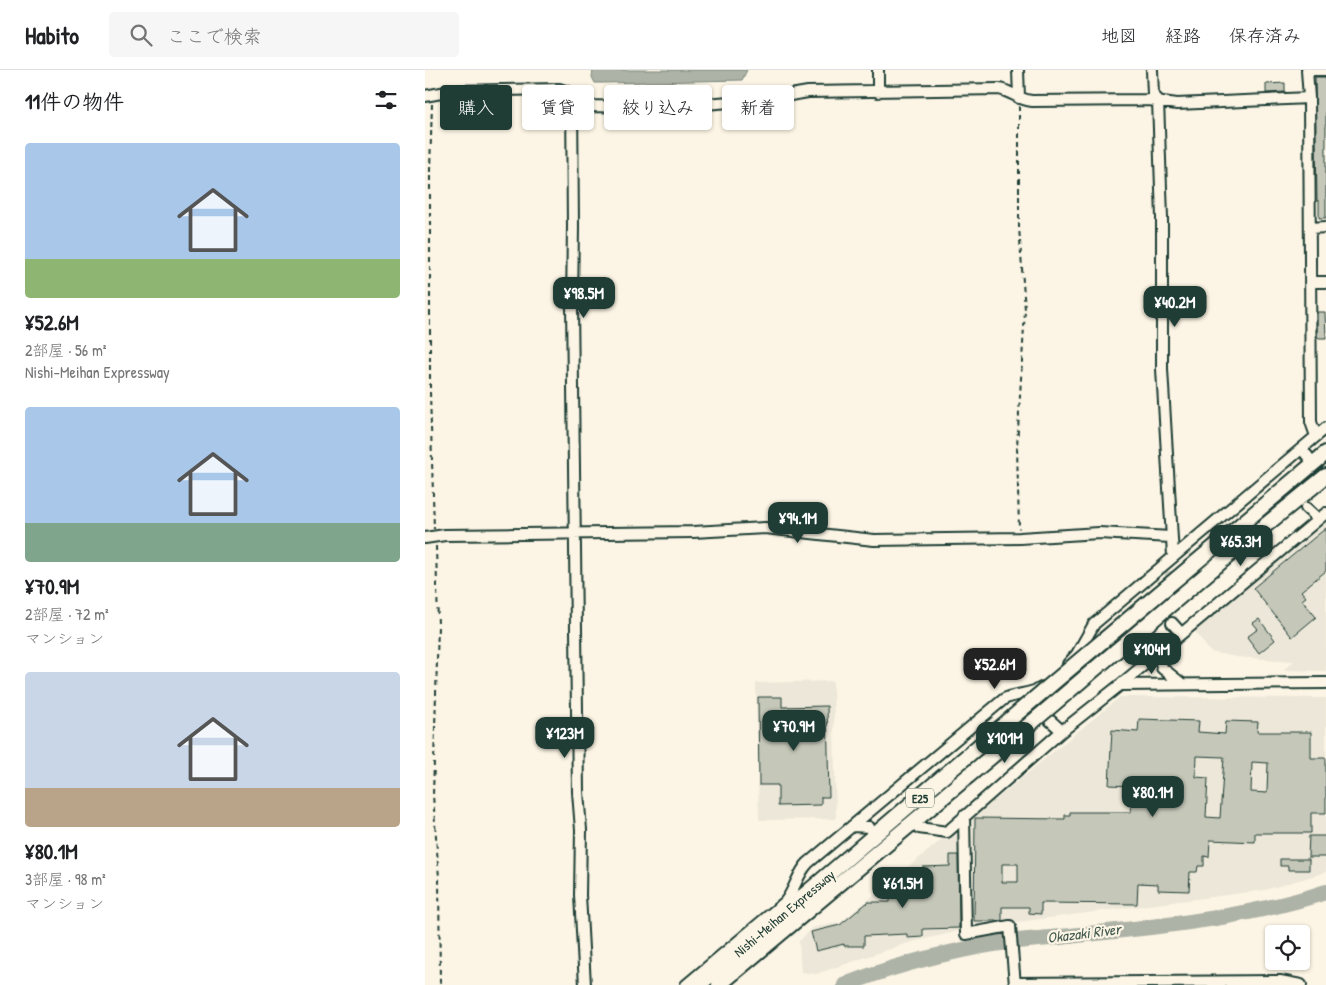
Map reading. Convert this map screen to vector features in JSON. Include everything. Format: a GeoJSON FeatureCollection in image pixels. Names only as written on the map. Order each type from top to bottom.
{"type":"FeatureCollection","features":[{"type":"Feature","properties":{"kind":"highway","name":"Nishi-Meihan Expressway"},"geometry":{"type":"LineString","coordinates":[[719,985],[1014,716],[1326,453]]}},
{"type":"Feature","properties":{"kind":"highway","name":"Nishi-Meihan Expressway"},"geometry":{"type":"LineString","coordinates":[[699,985],[1023,730],[1235,550],[1326,476]]}},
{"type":"Feature","properties":{"kind":"street"},"geometry":{"type":"LineString","coordinates":[[878,70],[878,92]]}},
{"type":"Feature","properties":{"kind":"street"},"geometry":{"type":"LineString","coordinates":[[1018,70],[1019,98]]}},
{"type":"Feature","properties":{"kind":"street"},"geometry":{"type":"LineString","coordinates":[[1152,70],[1153,95],[1158,100],[1163,218],[1162,363],[1173,556]]}},
{"type":"Feature","properties":{"kind":"street"},"geometry":{"type":"LineString","coordinates":[[1316,436],[1311,422],[1309,98],[1307,70],[1326,70]]}},
{"type":"Feature","properties":{"kind":"street"},"geometry":{"type":"LineString","coordinates":[[594,106],[668,107],[767,99],[808,92],[999,89],[1006,90],[1019,98],[1032,101],[1158,100],[1177,104],[1309,98]]}},
{"type":"Feature","properties":{"kind":"street"},"geometry":{"type":"LineString","coordinates":[[425,96],[452,91],[522,90]]}},
{"type":"Feature","properties":{"kind":"street"},"geometry":{"type":"LineString","coordinates":[[572,130],[572,305],[578,792],[581,830],[581,902],[585,985]]}},
{"type":"Feature","properties":{"kind":"street"},"geometry":{"type":"LineString","coordinates":[[1310,228],[1326,228]]}},
{"type":"Feature","properties":{"kind":"street"},"geometry":{"type":"LineString","coordinates":[[1310,282],[1326,282]]}},
{"type":"Feature","properties":{"kind":"street"},"geometry":{"type":"LineString","coordinates":[[686,985],[785,902],[790,896],[802,868],[1004,699],[1035,692],[1041,688],[1072,661],[1094,624],[1168,567],[1173,556],[1326,428]]}},
{"type":"Feature","properties":{"kind":"street"},"geometry":{"type":"LineString","coordinates":[[1302,449],[1309,458]]}},
{"type":"Feature","properties":{"kind":"street"},"geometry":{"type":"LineString","coordinates":[[919,828],[947,832],[1062,731],[1120,685],[1322,516],[1306,508]]}},
{"type":"Feature","properties":{"kind":"street"},"geometry":{"type":"LineString","coordinates":[[425,538],[445,535],[693,532],[765,528],[874,540],[1020,538],[1099,533],[1171,537]]}},
{"type":"Feature","properties":{"kind":"street"},"geometry":{"type":"LineString","coordinates":[[1173,623],[1181,633]]}},
{"type":"Feature","properties":{"kind":"street"},"geometry":{"type":"LineString","coordinates":[[1163,648],[1160,658],[1162,668],[1183,684]]}},
{"type":"Feature","properties":{"kind":"street"},"geometry":{"type":"LineString","coordinates":[[1120,685],[1326,683]]}},
{"type":"Feature","properties":{"kind":"street"},"geometry":{"type":"LineString","coordinates":[[1021,694],[1062,731]]}},
{"type":"Feature","properties":{"kind":"street"},"geometry":{"type":"LineString","coordinates":[[965,816],[966,934],[1010,926],[1015,984],[1280,981],[1301,985]]}},
{"type":"Feature","properties":{"kind":"street"},"geometry":{"type":"LineString","coordinates":[[852,826],[869,827]]}},
{"type":"Feature","properties":{"kind":"path"},"geometry":{"type":"LineString","coordinates":[[1019,98],[1019,227],[1025,296],[1017,447],[1020,538]]}},
{"type":"Feature","properties":{"kind":"shaded area"},"geometry":{"type":"Polygon","coordinates":[[[593,70],[747,70],[742,80],[595,83],[592,77],[593,70]]]}},
{"type":"Feature","properties":{"kind":"shaded area"},"geometry":{"type":"Polygon","coordinates":[[[1326,523],[1326,671],[1283,670],[1294,661],[1237,657],[1210,652],[1195,631],[1326,523]]]}},
{"type":"Feature","properties":{"kind":"shaded area"},"geometry":{"type":"Polygon","coordinates":[[[833,681],[836,819],[759,820],[756,683],[833,681]]]}},
{"type":"Feature","properties":{"kind":"shaded area"},"geometry":{"type":"Polygon","coordinates":[[[1120,697],[1326,698],[1326,872],[1265,890],[972,928],[908,943],[816,974],[801,972],[799,941],[812,928],[841,922],[945,837],[942,833],[957,831],[1120,697]]]}},
{"type":"Feature","properties":{"kind":"building"},"geometry":{"type":"Polygon","coordinates":[[[1315,77],[1326,77],[1326,218],[1319,218],[1319,201],[1317,201],[1315,77]]]}},
{"type":"Feature","properties":{"kind":"building"},"geometry":{"type":"Polygon","coordinates":[[[1285,83],[1285,92],[1266,93],[1266,84],[1285,83]]]}},
{"type":"Feature","properties":{"kind":"building"},"geometry":{"type":"Polygon","coordinates":[[[1317,312],[1325,312],[1326,338],[1319,338],[1317,336],[1317,312]]]}},
{"type":"Feature","properties":{"kind":"building"},"geometry":{"type":"Polygon","coordinates":[[[1326,528],[1326,571],[1301,591],[1306,597],[1302,600],[1316,617],[1292,637],[1253,588],[1326,528]]]}},
{"type":"Feature","properties":{"kind":"building"},"geometry":{"type":"Polygon","coordinates":[[[1259,619],[1275,640],[1259,653],[1247,637],[1258,629],[1253,623],[1259,619]]]}},
{"type":"Feature","properties":{"kind":"building"},"geometry":{"type":"Polygon","coordinates":[[[758,697],[782,697],[782,707],[827,706],[829,797],[821,797],[821,805],[778,806],[778,785],[759,785],[758,697]]]}},
{"type":"Feature","properties":{"kind":"building"},"geometry":{"type":"Polygon","coordinates":[[[1139,719],[1199,721],[1198,732],[1225,734],[1226,721],[1258,722],[1257,732],[1311,732],[1311,758],[1326,758],[1326,813],[1311,813],[1311,833],[1255,833],[1255,842],[1210,840],[1209,857],[1204,856],[1204,866],[1198,866],[1197,872],[1190,872],[1189,891],[1158,890],[1158,884],[1138,883],[1137,904],[1041,903],[1041,914],[1029,913],[1029,907],[1002,907],[1002,921],[974,921],[975,818],[1065,819],[1065,815],[1070,815],[1070,812],[1131,812],[1132,799],[1174,799],[1174,788],[1109,785],[1112,730],[1138,732],[1139,719]],[[1197,756],[1196,777],[1208,778],[1206,817],[1220,818],[1224,757],[1197,756]],[[1252,762],[1251,792],[1267,793],[1268,763],[1252,762]],[[1002,864],[1002,882],[1018,882],[1018,864],[1002,864]]]}},
{"type":"Feature","properties":{"kind":"building"},"geometry":{"type":"Polygon","coordinates":[[[1309,836],[1326,836],[1326,857],[1308,857],[1309,836]]]}},
{"type":"Feature","properties":{"kind":"building"},"geometry":{"type":"Polygon","coordinates":[[[950,855],[958,855],[959,928],[923,929],[923,937],[907,938],[907,934],[864,936],[864,946],[844,946],[844,944],[816,951],[811,932],[840,925],[868,902],[890,902],[890,885],[906,871],[923,871],[923,867],[950,866],[950,855]]]}},
{"type":"Feature","properties":{"kind":"building"},"geometry":{"type":"Polygon","coordinates":[[[1280,859],[1309,859],[1309,870],[1288,870],[1288,866],[1280,866],[1280,859]]]}},
{"type":"Feature","properties":{"kind":"waterway","name":"Okazaki River"},"geometry":{"type":"LineString","coordinates":[[845,985],[910,963],[987,945],[1127,930],[1228,916],[1294,902],[1326,892]]}},
{"type":"Feature","properties":{"kind":"tunnel"},"geometry":{"type":"LineString","coordinates":[[1306,508],[1308,464]]}},
{"type":"Feature","properties":{"kind":"tunnel"},"geometry":{"type":"LineString","coordinates":[[1170,571],[1172,623]]}}]}
